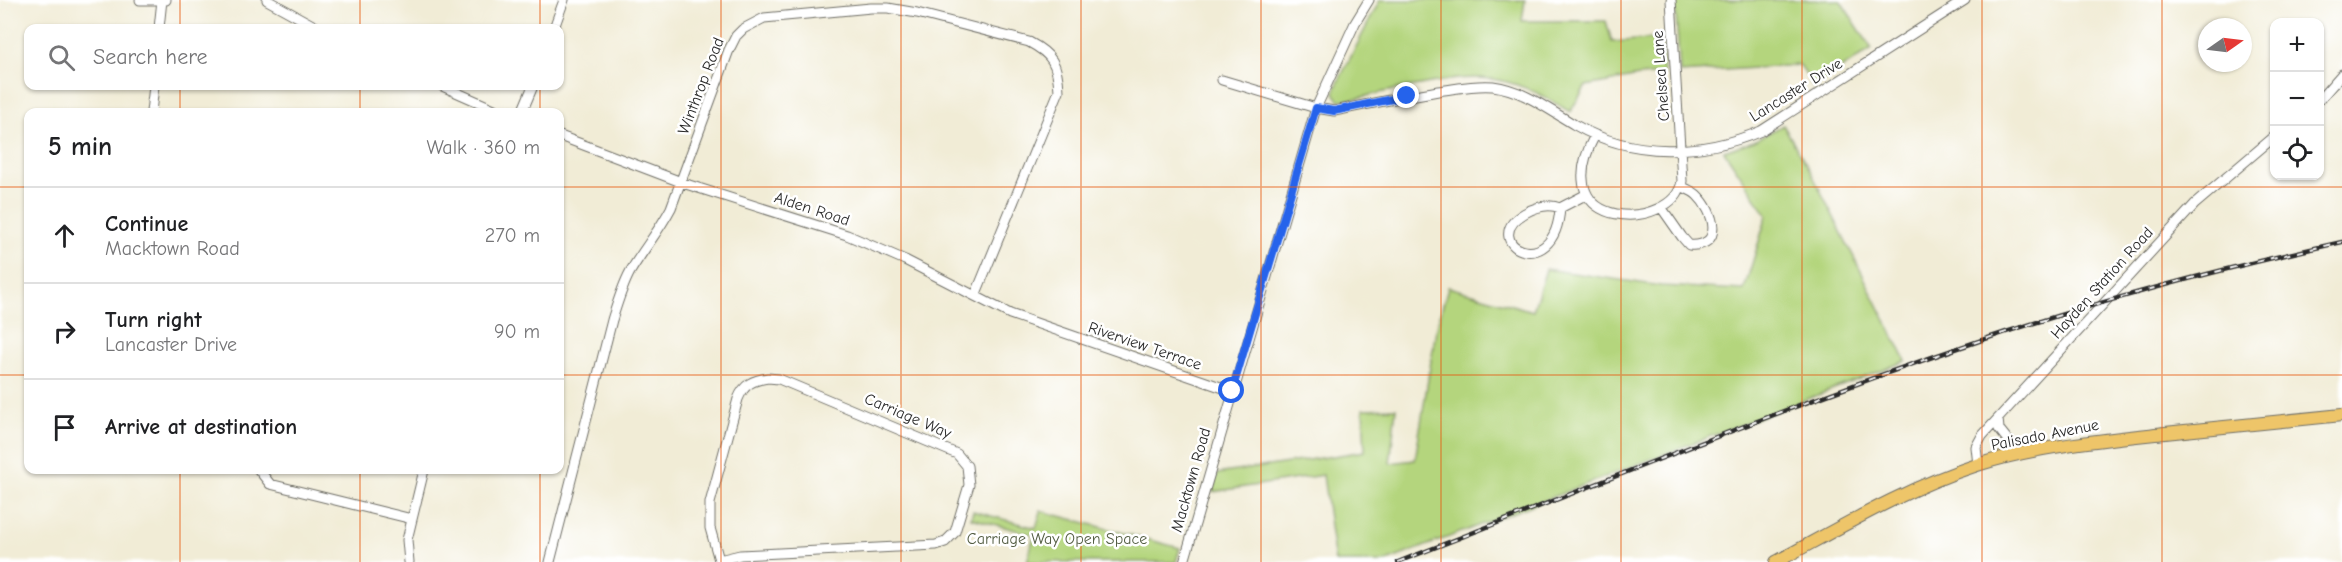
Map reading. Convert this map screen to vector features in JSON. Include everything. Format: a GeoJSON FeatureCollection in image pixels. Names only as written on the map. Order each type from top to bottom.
{"type":"FeatureCollection","features":[{"type":"Feature","properties":{"kind":"main road","name":"Palisado Avenue"},"geometry":{"type":"LineString","coordinates":[[1776,562],[1913,491],[1978,465],[2019,454],[2095,441],[2342,415]]}},
{"type":"Feature","properties":{"kind":"street"},"geometry":{"type":"LineString","coordinates":[[140,0],[164,0],[160,24]]}},
{"type":"Feature","properties":{"kind":"street"},"geometry":{"type":"LineString","coordinates":[[267,0],[311,24]]}},
{"type":"Feature","properties":{"kind":"street"},"geometry":{"type":"LineString","coordinates":[[555,24],[564,0]]}},
{"type":"Feature","properties":{"kind":"street","name":"Macktown Road"},"geometry":{"type":"LineString","coordinates":[[1184,562],[1316,108],[1355,23],[1369,0]]}},
{"type":"Feature","properties":{"kind":"street","name":"Chelsea Lane"},"geometry":{"type":"LineString","coordinates":[[1671,0],[1681,150],[1681,186]]}},
{"type":"Feature","properties":{"kind":"street","name":"Lancaster Drive"},"geometry":{"type":"LineString","coordinates":[[1222,80],[1316,108],[1334,111],[1454,89],[1493,86],[1525,96],[1595,135],[1627,145],[1681,150],[1712,147],[1761,131],[1965,0]]}},
{"type":"Feature","properties":{"kind":"street","name":"Winthrop Road"},"geometry":{"type":"LineString","coordinates":[[550,562],[619,298],[630,272],[661,228],[729,50],[736,36],[753,22],[775,16],[888,8],[1029,42],[1045,51],[1059,76],[1059,91],[975,296]]}},
{"type":"Feature","properties":{"kind":"street"},"geometry":{"type":"LineString","coordinates":[[2324,94],[2341,77]]}},
{"type":"Feature","properties":{"kind":"street"},"geometry":{"type":"LineString","coordinates":[[151,108],[154,90]]}},
{"type":"Feature","properties":{"kind":"street"},"geometry":{"type":"LineString","coordinates":[[451,90],[492,108]]}},
{"type":"Feature","properties":{"kind":"street"},"geometry":{"type":"LineString","coordinates":[[524,108],[531,90]]}},
{"type":"Feature","properties":{"kind":"street"},"geometry":{"type":"LineString","coordinates":[[1595,135],[1588,149],[1581,178],[1587,194],[1600,207],[1617,215],[1631,216],[1661,207],[1681,186],[1696,194],[1710,212],[1713,230],[1711,238],[1705,243],[1689,244],[1661,207]]}},
{"type":"Feature","properties":{"kind":"street","name":"Alden Road"},"geometry":{"type":"LineString","coordinates":[[564,138],[680,181],[847,235],[879,248],[1010,314],[1048,328]]}},
{"type":"Feature","properties":{"kind":"street","name":"Hayden Station Road"},"geometry":{"type":"LineString","coordinates":[[1978,465],[1976,445],[1998,419],[2195,204],[2270,140]]}},
{"type":"Feature","properties":{"kind":"street"},"geometry":{"type":"LineString","coordinates":[[1560,208],[1560,222],[1549,243],[1527,253],[1519,251],[1513,245],[1509,238],[1509,229],[1513,221],[1527,212],[1545,206],[1552,205],[1560,208],[1587,194]]}},
{"type":"Feature","properties":{"kind":"street","name":"Riverview Terrace"},"geometry":{"type":"LineString","coordinates":[[1048,328],[1232,391]]}},
{"type":"Feature","properties":{"kind":"street","name":"Carriage Way"},"geometry":{"type":"LineString","coordinates":[[758,379],[779,379],[906,431],[957,454],[966,466],[969,485],[959,523],[955,532],[945,542],[936,545],[740,555],[717,561],[710,528],[710,503],[738,399],[748,383],[758,379]]}},
{"type":"Feature","properties":{"kind":"street"},"geometry":{"type":"LineString","coordinates":[[1998,419],[1998,429],[2019,454]]}},
{"type":"Feature","properties":{"kind":"street"},"geometry":{"type":"LineString","coordinates":[[262,474],[270,483],[412,519]]}},
{"type":"Feature","properties":{"kind":"street"},"geometry":{"type":"LineString","coordinates":[[409,562],[407,540],[423,474]]}},
{"type":"Feature","properties":{"kind":"green space"},"geometry":{"type":"Polygon","coordinates":[[[1380,0],[1525,0],[1522,21],[1606,21],[1612,42],[1661,38],[1664,74],[1639,76],[1586,86],[1570,112],[1522,87],[1482,78],[1440,81],[1339,100],[1334,93],[1339,80],[1380,0]]]}},
{"type":"Feature","properties":{"kind":"green space"},"geometry":{"type":"Polygon","coordinates":[[[1675,0],[1840,0],[1872,49],[1813,87],[1800,65],[1680,73],[1675,0]]]}},
{"type":"Feature","properties":{"kind":"green space"},"geometry":{"type":"Polygon","coordinates":[[[1783,125],[1810,170],[1906,361],[1384,562],[1335,562],[1323,475],[1212,492],[1217,474],[1365,451],[1363,409],[1396,408],[1390,463],[1415,460],[1436,330],[1448,287],[1533,311],[1546,269],[1661,286],[1744,290],[1767,215],[1724,151],[1754,141],[1783,125]]]}},
{"type":"Feature","properties":{"kind":"green space","name":"Carriage Way Open Space"},"geometry":{"type":"Polygon","coordinates":[[[973,511],[1036,528],[1041,511],[1180,548],[1176,562],[1027,562],[1034,535],[971,518],[973,511]]]}},
{"type":"Feature","properties":{"kind":"railway"},"geometry":{"type":"LineString","coordinates":[[1398,562],[1760,420],[1979,341],[2069,312],[2159,287],[2342,242]]}},
{"type":"Feature","properties":{"kind":"route"},"geometry":{"type":"LineString","coordinates":[[1232,391],[1316,108],[1334,111],[1407,96]]}}]}
